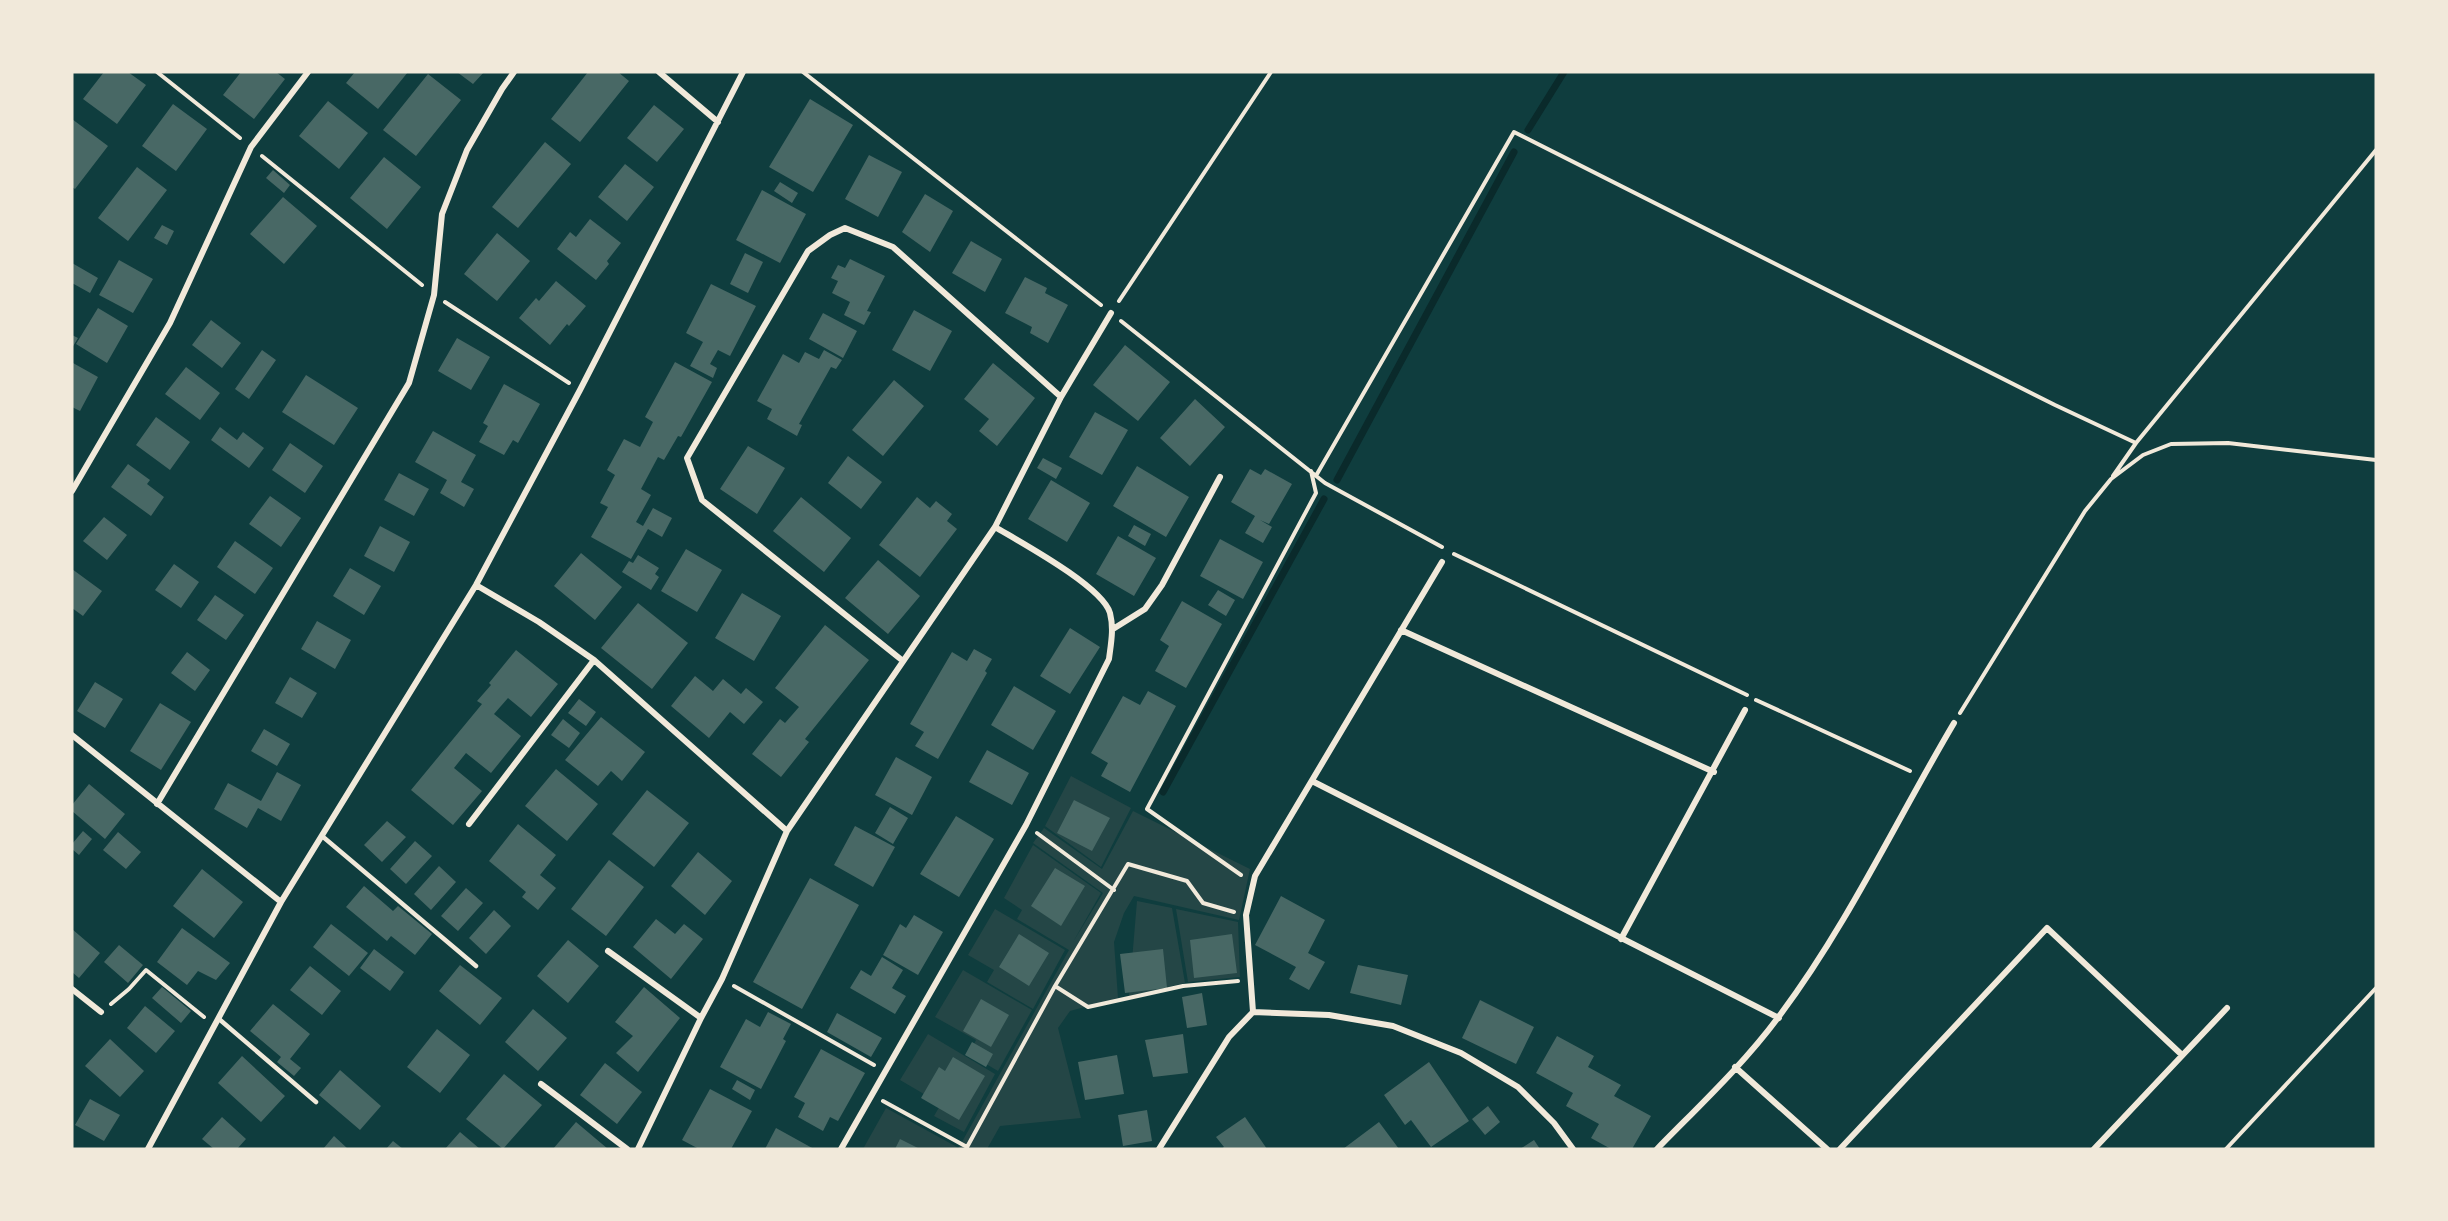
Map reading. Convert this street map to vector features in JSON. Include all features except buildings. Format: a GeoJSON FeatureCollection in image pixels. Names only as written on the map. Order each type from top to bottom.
{"type":"FeatureCollection","features":[{"type":"Feature","properties":{"kind":"street"},"geometry":{"type":"LineString","coordinates":[[72,491],[170,323],[251,147],[308,72]]}},
{"type":"Feature","properties":{"kind":"street"},"geometry":{"type":"LineString","coordinates":[[158,804],[409,383],[434,295],[442,214],[467,150],[502,88],[514,72]]}},
{"type":"Feature","properties":{"kind":"street"},"geometry":{"type":"LineString","coordinates":[[659,72],[718,122]]}},
{"type":"Feature","properties":{"kind":"street"},"geometry":{"type":"LineString","coordinates":[[148,1149],[281,903],[476,585],[580,390],[743,72]]}},
{"type":"Feature","properties":{"kind":"street"},"geometry":{"type":"LineString","coordinates":[[903,661],[702,500],[687,458],[808,251],[830,235],[845,228],[893,247],[1061,397]]}},
{"type":"Feature","properties":{"kind":"street"},"geometry":{"type":"LineString","coordinates":[[638,1149],[722,979],[787,831],[994,527],[1061,397],[1111,313]]}},
{"type":"Feature","properties":{"kind":"street"},"geometry":{"type":"LineString","coordinates":[[1113,629],[1145,609],[1162,585],[1220,477]]}},
{"type":"Feature","properties":{"kind":"street"},"geometry":{"type":"LineString","coordinates":[[842,1149],[1026,825],[1109,659],[1113,629],[1109,610],[1073,576],[994,527]]}},
{"type":"Feature","properties":{"kind":"street"},"geometry":{"type":"LineString","coordinates":[[1159,1149],[1229,1037],[1253,1012],[1246,915],[1255,876],[1442,562]]}},
{"type":"Feature","properties":{"kind":"street"},"geometry":{"type":"LineString","coordinates":[[476,585],[539,622],[594,660],[787,831]]}},
{"type":"Feature","properties":{"kind":"street"},"geometry":{"type":"LineString","coordinates":[[1401,630],[1714,772]]}},
{"type":"Feature","properties":{"kind":"street"},"geometry":{"type":"LineString","coordinates":[[469,824],[594,660]]}},
{"type":"Feature","properties":{"kind":"street"},"geometry":{"type":"LineString","coordinates":[[1621,939],[1714,772],[1745,710]]}},
{"type":"Feature","properties":{"kind":"street"},"geometry":{"type":"LineString","coordinates":[[1657,1149],[1736,1067],[1779,1018],[1855,902],[1922,777],[1954,723]]}},
{"type":"Feature","properties":{"kind":"street"},"geometry":{"type":"LineString","coordinates":[[72,735],[281,903]]}},
{"type":"Feature","properties":{"kind":"street"},"geometry":{"type":"LineString","coordinates":[[1312,780],[1779,1018]]}},
{"type":"Feature","properties":{"kind":"street"},"geometry":{"type":"LineString","coordinates":[[1840,1149],[2047,928],[2182,1055]]}},
{"type":"Feature","properties":{"kind":"street"},"geometry":{"type":"LineString","coordinates":[[608,951],[701,1018]]}},
{"type":"Feature","properties":{"kind":"street"},"geometry":{"type":"LineString","coordinates":[[72,989],[101,1012]]}},
{"type":"Feature","properties":{"kind":"street"},"geometry":{"type":"LineString","coordinates":[[2094,1149],[2227,1008]]}},
{"type":"Feature","properties":{"kind":"street"},"geometry":{"type":"LineString","coordinates":[[1253,1012],[1329,1015],[1393,1026],[1461,1053],[1518,1087],[1554,1123],[1573,1149]]}},
{"type":"Feature","properties":{"kind":"street"},"geometry":{"type":"LineString","coordinates":[[1736,1067],[1827,1149]]}},
{"type":"Feature","properties":{"kind":"street"},"geometry":{"type":"LineString","coordinates":[[541,1084],[627,1149]]}},
{"type":"Feature","properties":{"kind":"lane"},"geometry":{"type":"LineString","coordinates":[[322,836],[476,966]]}},
{"type":"Feature","properties":{"kind":"lane"},"geometry":{"type":"LineString","coordinates":[[219,1019],[316,1102]]}},
{"type":"Feature","properties":{"kind":"path"},"geometry":{"type":"LineString","coordinates":[[157,72],[434,295],[580,390]]}},
{"type":"Feature","properties":{"kind":"path"},"geometry":{"type":"LineString","coordinates":[[803,72],[1317,474],[1325,483],[1469,562],[1751,698],[1922,777]]}},
{"type":"Feature","properties":{"kind":"path"},"geometry":{"type":"LineString","coordinates":[[1111,313],[1271,72]]}},
{"type":"Feature","properties":{"kind":"path"},"geometry":{"type":"LineString","coordinates":[[1317,474],[1514,132],[2055,405],[2136,443]]}},
{"type":"Feature","properties":{"kind":"path"},"geometry":{"type":"LineString","coordinates":[[1954,723],[2085,512],[2136,443],[2376,150]]}},
{"type":"Feature","properties":{"kind":"path"},"geometry":{"type":"LineString","coordinates":[[2111,479],[2143,455],[2171,444],[2228,442],[2376,460]]}},
{"type":"Feature","properties":{"kind":"path"},"geometry":{"type":"LineString","coordinates":[[1253,885],[1227,864],[1147,809],[1316,493],[1311,470]]}},
{"type":"Feature","properties":{"kind":"path"},"geometry":{"type":"LineString","coordinates":[[1026,825],[1114,890]]}},
{"type":"Feature","properties":{"kind":"path"},"geometry":{"type":"LineString","coordinates":[[871,1095],[966,1148],[1055,986],[1128,864],[1187,881],[1203,903],[1246,915]]}},
{"type":"Feature","properties":{"kind":"path"},"geometry":{"type":"LineString","coordinates":[[101,1012],[129,989],[146,970],[216,1026]]}},
{"type":"Feature","properties":{"kind":"path"},"geometry":{"type":"LineString","coordinates":[[722,979],[885,1071]]}},
{"type":"Feature","properties":{"kind":"path"},"geometry":{"type":"LineString","coordinates":[[1055,986],[1088,1007],[1183,986],[1251,979]]}},
{"type":"Feature","properties":{"kind":"path"},"geometry":{"type":"LineString","coordinates":[[2226,1149],[2376,988]]}},
{"type":"Feature","properties":{"kind":"shaded area"},"geometry":{"type":"Polygon","coordinates":[[[1071,776],[1131,808],[1101,867],[1045,826],[1071,776]]]}},
{"type":"Feature","properties":{"kind":"shaded area"},"geometry":{"type":"Polygon","coordinates":[[[1133,811],[1250,869],[1239,920],[1134,896],[1124,913],[1114,942],[1118,998],[1070,1011],[1058,1028],[1081,1118],[1000,1126],[987,1149],[958,1149],[1069,950],[1017,919],[1022,910],[1004,898],[1033,845],[1101,893],[1073,942],[1103,893],[1033,843],[1044,828],[1102,869],[1133,811]]]}},
{"type":"Feature","properties":{"kind":"shaded area"},"geometry":{"type":"Polygon","coordinates":[[[1137,901],[1172,908],[1185,983],[1129,996],[1137,901]]]}},
{"type":"Feature","properties":{"kind":"shaded area"},"geometry":{"type":"Polygon","coordinates":[[[995,909],[1065,950],[1033,1009],[987,982],[994,970],[968,955],[995,909]]]}},
{"type":"Feature","properties":{"kind":"shaded area"},"geometry":{"type":"Polygon","coordinates":[[[1176,909],[1238,922],[1240,977],[1188,982],[1176,909]]]}},
{"type":"Feature","properties":{"kind":"shaded area"},"geometry":{"type":"Polygon","coordinates":[[[963,970],[1032,1010],[998,1071],[969,1054],[976,1040],[935,1017],[963,970]]]}},
{"type":"Feature","properties":{"kind":"shaded area"},"geometry":{"type":"Polygon","coordinates":[[[928,1034],[995,1074],[964,1132],[934,1116],[941,1104],[900,1080],[928,1034]]]}},
{"type":"Feature","properties":{"kind":"shaded area"},"geometry":{"type":"Polygon","coordinates":[[[886,1108],[957,1147],[956,1149],[863,1149],[886,1108]]]}},
{"type":"Feature","properties":{"kind":"waterway"},"geometry":{"type":"LineString","coordinates":[[1528,130],[1564,72]]}},
{"type":"Feature","properties":{"kind":"waterway"},"geometry":{"type":"LineString","coordinates":[[1337,480],[1514,152]]}},
{"type":"Feature","properties":{"kind":"waterway"},"geometry":{"type":"LineString","coordinates":[[1163,792],[1324,499]]}}]}
